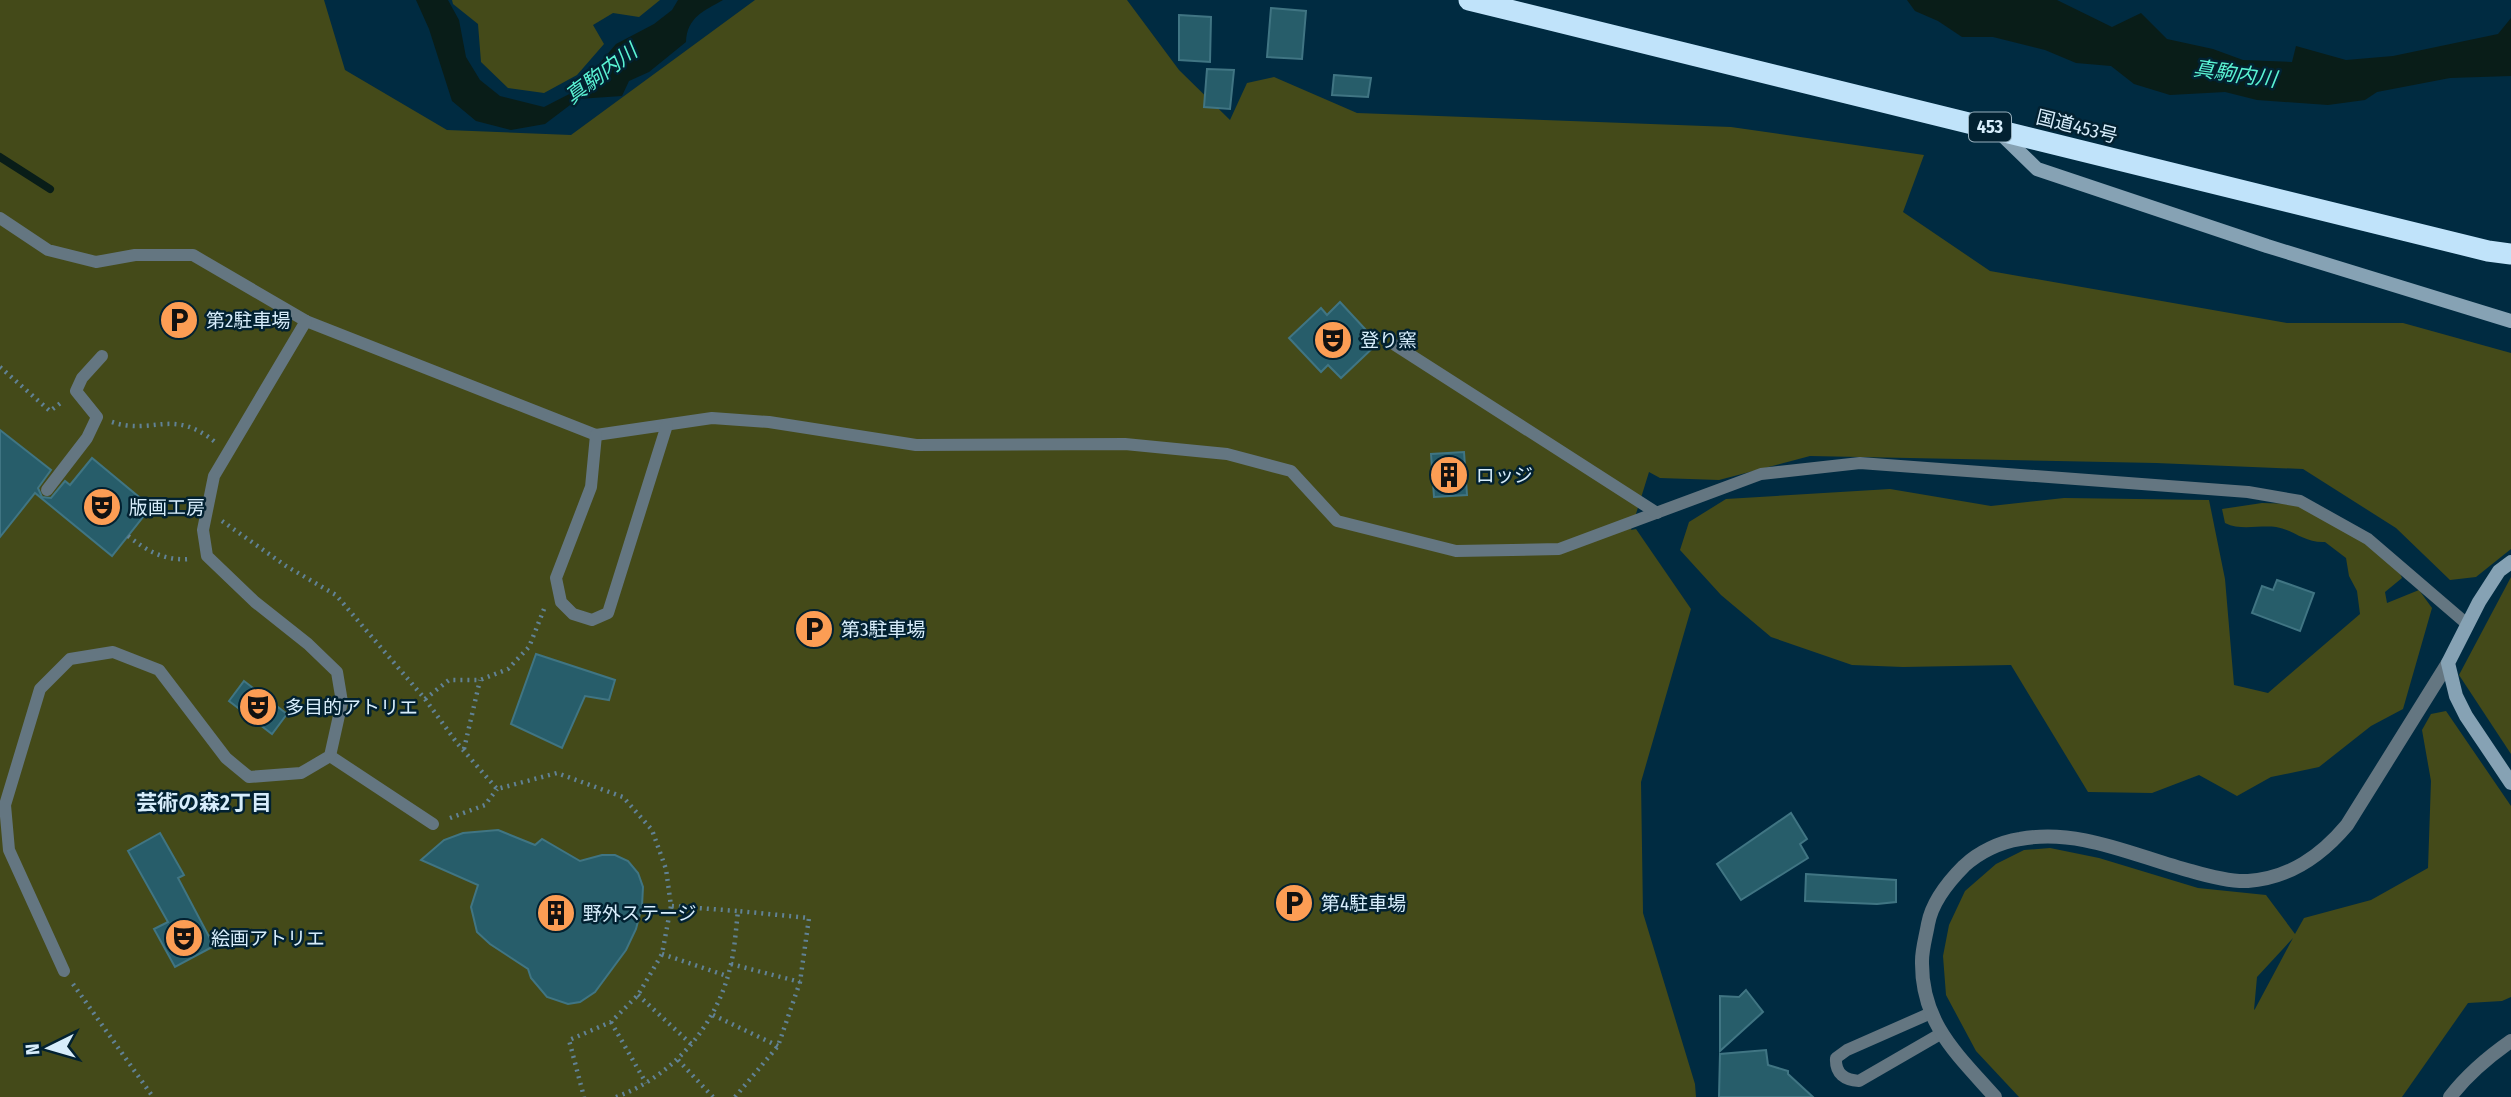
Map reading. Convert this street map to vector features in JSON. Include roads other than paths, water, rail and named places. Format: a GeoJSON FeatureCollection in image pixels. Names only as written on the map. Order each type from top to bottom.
{"type":"FeatureCollection","features":[{"type":"Feature","properties":{"kind":"highway","name":"国道453号"},"geometry":{"type":"LineString","coordinates":[[1469,0],[2488,251],[2511,254]]}},
{"type":"Feature","properties":{"kind":"street"},"geometry":{"type":"LineString","coordinates":[[1997,129],[2037,169],[2266,246],[2511,321]]}},
{"type":"Feature","properties":{"kind":"street"},"geometry":{"type":"LineString","coordinates":[[1995,1097],[1949,1045],[1925,998],[1922,959],[1930,913],[1950,880],[1973,858],[2006,841],[2043,835],[2077,837],[2210,876],[2248,881],[2287,873],[2311,861],[2347,825],[2448,663],[2467,624],[2499,571],[2511,562]]}},
{"type":"Feature","properties":{"kind":"street"},"geometry":{"type":"LineString","coordinates":[[2448,663],[2456,696],[2466,716],[2511,783]]}},
{"type":"Feature","properties":{"kind":"street"},"geometry":{"type":"LineString","coordinates":[[2450,1097],[2491,1055],[2511,1041]]}},
{"type":"Feature","properties":{"kind":"lane"},"geometry":{"type":"LineString","coordinates":[[0,218],[48,250],[96,262],[135,255],[193,255],[306,321],[596,435],[712,418],[769,422],[916,445],[1125,443],[1227,454],[1291,471],[1337,521],[1456,551],[1559,549],[1761,474],[1860,463],[2248,492],[2300,501],[2368,539],[2467,624]]}},
{"type":"Feature","properties":{"kind":"lane"},"geometry":{"type":"LineString","coordinates":[[64,971],[9,850],[5,805],[40,689],[70,659],[113,652],[159,670],[226,758],[249,777],[301,773],[330,756],[342,702],[337,672],[308,644],[255,602],[207,556],[203,530],[214,476],[306,321]]}},
{"type":"Feature","properties":{"kind":"lane"},"geometry":{"type":"LineString","coordinates":[[1395,345],[1657,513]]}},
{"type":"Feature","properties":{"kind":"lane"},"geometry":{"type":"LineString","coordinates":[[47,490],[87,438],[97,417],[76,391],[82,378],[102,356]]}},
{"type":"Feature","properties":{"kind":"lane"},"geometry":{"type":"LineString","coordinates":[[596,435],[591,487],[556,578],[561,602],[573,614],[592,620],[608,613],[667,425]]}},
{"type":"Feature","properties":{"kind":"lane"},"geometry":{"type":"LineString","coordinates":[[330,756],[433,824]]}},
{"type":"Feature","properties":{"kind":"lane"},"geometry":{"type":"LineString","coordinates":[[1931,1013],[1847,1050],[1836,1058],[1836,1068],[1840,1075],[1859,1081],[1942,1033]]}},
{"type":"Feature","properties":{"kind":"water","name":"真駒内川"},"geometry":{"type":"Polygon","coordinates":[[[416,0],[448,0],[459,20],[466,57],[480,80],[500,96],[544,107],[577,90],[616,44],[654,24],[672,10],[678,0],[723,0],[693,21],[686,42],[649,72],[629,81],[622,96],[578,99],[545,124],[511,130],[476,121],[452,101],[429,29],[416,0]]]}},
{"type":"Feature","properties":{"kind":"water","name":"真駒内川"},"geometry":{"type":"Polygon","coordinates":[[[1907,0],[2057,0],[2112,27],[2141,13],[2167,39],[2213,49],[2243,60],[2292,62],[2296,46],[2346,60],[2393,56],[2498,34],[2511,18],[2511,76],[2450,78],[2377,92],[2365,100],[2328,105],[2257,100],[2225,92],[2170,95],[2134,84],[2111,66],[2076,63],[2045,50],[1993,37],[1962,37],[1938,21],[1915,11],[1907,0]]]}},
{"type":"Feature","properties":{"kind":"waterway"},"geometry":{"type":"LineString","coordinates":[[0,157],[50,189]]}},
{"type":"Feature","properties":{"kind":"place","name":"第2駐車場"},"geometry":{"type":"Point","coordinates":[179,320]}},
{"type":"Feature","properties":{"kind":"place","name":"登り窯"},"geometry":{"type":"Point","coordinates":[1333,340]}},
{"type":"Feature","properties":{"kind":"place","name":"ロッジ"},"geometry":{"type":"Point","coordinates":[1449,475]}},
{"type":"Feature","properties":{"kind":"place","name":"版画工房"},"geometry":{"type":"Point","coordinates":[102,507]}},
{"type":"Feature","properties":{"kind":"place","name":"第3駐車場"},"geometry":{"type":"Point","coordinates":[814,629]}},
{"type":"Feature","properties":{"kind":"place","name":"多目的アトリエ"},"geometry":{"type":"Point","coordinates":[258,707]}},
{"type":"Feature","properties":{"kind":"place","name":"第4駐車場"},"geometry":{"type":"Point","coordinates":[1294,903]}},
{"type":"Feature","properties":{"kind":"place","name":"野外ステージ"},"geometry":{"type":"Point","coordinates":[556,913]}},
{"type":"Feature","properties":{"kind":"place","name":"絵画アトリエ"},"geometry":{"type":"Point","coordinates":[184,938]}},
{"type":"Feature","properties":{"kind":"district","name":"芸術の森2丁目"},"geometry":{"type":"Point","coordinates":[204,803]}}]}
